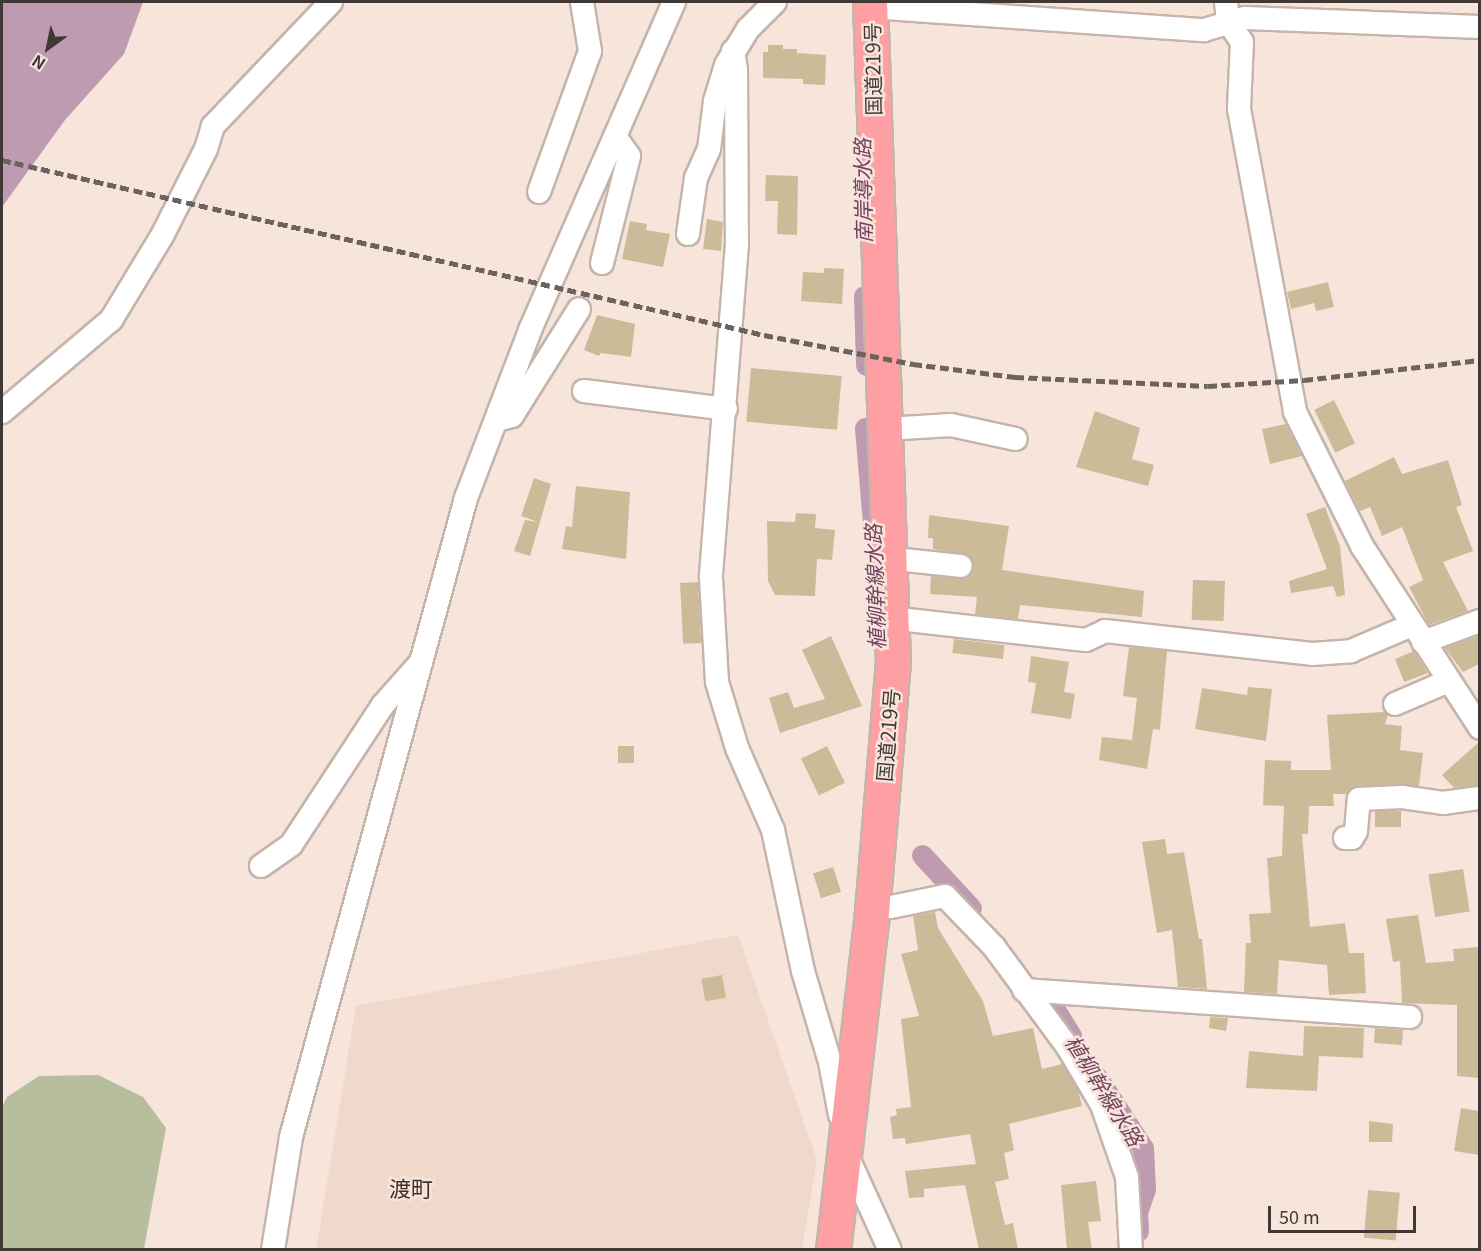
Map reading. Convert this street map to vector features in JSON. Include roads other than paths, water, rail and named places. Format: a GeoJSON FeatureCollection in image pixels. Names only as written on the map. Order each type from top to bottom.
{"type":"FeatureCollection","features":[{"type":"Feature","properties":{"kind":"highway","name":"国道219号"},"geometry":{"type":"LineString","coordinates":[[833,1250],[843,1148],[873,906],[893,663],[886,558],[886,429],[870,4]]}},
{"type":"Feature","properties":{"kind":"street"},"geometry":{"type":"LineString","coordinates":[[2,412],[111,320],[163,234],[206,150],[213,126],[331,2]]}},
{"type":"Feature","properties":{"kind":"street"},"geometry":{"type":"LineString","coordinates":[[539,192],[590,51],[582,2]]}},
{"type":"Feature","properties":{"kind":"street"},"geometry":{"type":"LineString","coordinates":[[273,1250],[291,1137],[466,498],[530,330],[674,2]]}},
{"type":"Feature","properties":{"kind":"street"},"geometry":{"type":"LineString","coordinates":[[688,234],[696,178],[709,149],[715,101],[733,51],[775,2]]}},
{"type":"Feature","properties":{"kind":"street"},"geometry":{"type":"LineString","coordinates":[[870,4],[1204,30],[1227,12]]}},
{"type":"Feature","properties":{"kind":"street"},"geometry":{"type":"LineString","coordinates":[[1227,12],[1245,18],[1479,27]]}},
{"type":"Feature","properties":{"kind":"street"},"geometry":{"type":"LineString","coordinates":[[1227,12],[1242,42],[1239,109],[1295,412],[1362,546],[1446,682],[1479,728]]}},
{"type":"Feature","properties":{"kind":"street"},"geometry":{"type":"LineString","coordinates":[[733,51],[736,70],[737,244],[726,409],[711,578],[717,682],[737,748],[773,830],[803,971],[835,1081],[843,1148],[890,1250]]}},
{"type":"Feature","properties":{"kind":"street"},"geometry":{"type":"LineString","coordinates":[[602,263],[629,156],[615,137]]}},
{"type":"Feature","properties":{"kind":"street"},"geometry":{"type":"LineString","coordinates":[[496,420],[512,416],[579,309]]}},
{"type":"Feature","properties":{"kind":"street"},"geometry":{"type":"LineString","coordinates":[[584,391],[726,409]]}},
{"type":"Feature","properties":{"kind":"street"},"geometry":{"type":"LineString","coordinates":[[886,429],[951,425],[1015,439]]}},
{"type":"Feature","properties":{"kind":"street"},"geometry":{"type":"LineString","coordinates":[[886,558],[960,566]]}},
{"type":"Feature","properties":{"kind":"street"},"geometry":{"type":"LineString","coordinates":[[890,618],[1086,640],[1105,631],[1312,654],[1351,651],[1479,621]]}},
{"type":"Feature","properties":{"kind":"street"},"geometry":{"type":"LineString","coordinates":[[261,866],[291,845],[383,705],[424,658]]}},
{"type":"Feature","properties":{"kind":"street"},"geometry":{"type":"LineString","coordinates":[[1395,704],[1446,682]]}},
{"type":"Feature","properties":{"kind":"street"},"geometry":{"type":"LineString","coordinates":[[1345,838],[1352,838],[1356,831],[1359,798],[1402,797],[1443,803],[1479,798]]}},
{"type":"Feature","properties":{"kind":"street"},"geometry":{"type":"LineString","coordinates":[[873,906],[891,907],[945,896],[994,947],[1066,1047],[1102,1105],[1127,1177],[1131,1250]]}},
{"type":"Feature","properties":{"kind":"street"},"geometry":{"type":"LineString","coordinates":[[1024,990],[1410,1017]]}},
{"type":"Feature","properties":{"kind":"waterway","name":"南岸導水路"},"geometry":{"type":"LineString","coordinates":[[864,296],[866,365]]}},
{"type":"Feature","properties":{"kind":"waterway","name":"植柳幹線水路"},"geometry":{"type":"LineString","coordinates":[[865,428],[874,535]]}},
{"type":"Feature","properties":{"kind":"waterway","name":"植柳幹線水路"},"geometry":{"type":"LineString","coordinates":[[922,855],[971,908]]}},
{"type":"Feature","properties":{"kind":"waterway","name":"植柳幹線水路"},"geometry":{"type":"LineString","coordinates":[[1052,1005],[1071,1035]]}},
{"type":"Feature","properties":{"kind":"waterway","name":"植柳幹線水路"},"geometry":{"type":"LineString","coordinates":[[1097,1077],[1143,1148],[1145,1189],[1137,1212],[1138,1231]]}},
{"type":"Feature","properties":{"kind":"railway"},"geometry":{"type":"LineString","coordinates":[[2,160],[764,335],[913,364],[1015,377],[1208,386],[1304,380],[1480,360]]}},
{"type":"Feature","properties":{"kind":"district","name":"渡町"},"geometry":{"type":"Point","coordinates":[411,1188]}}]}
